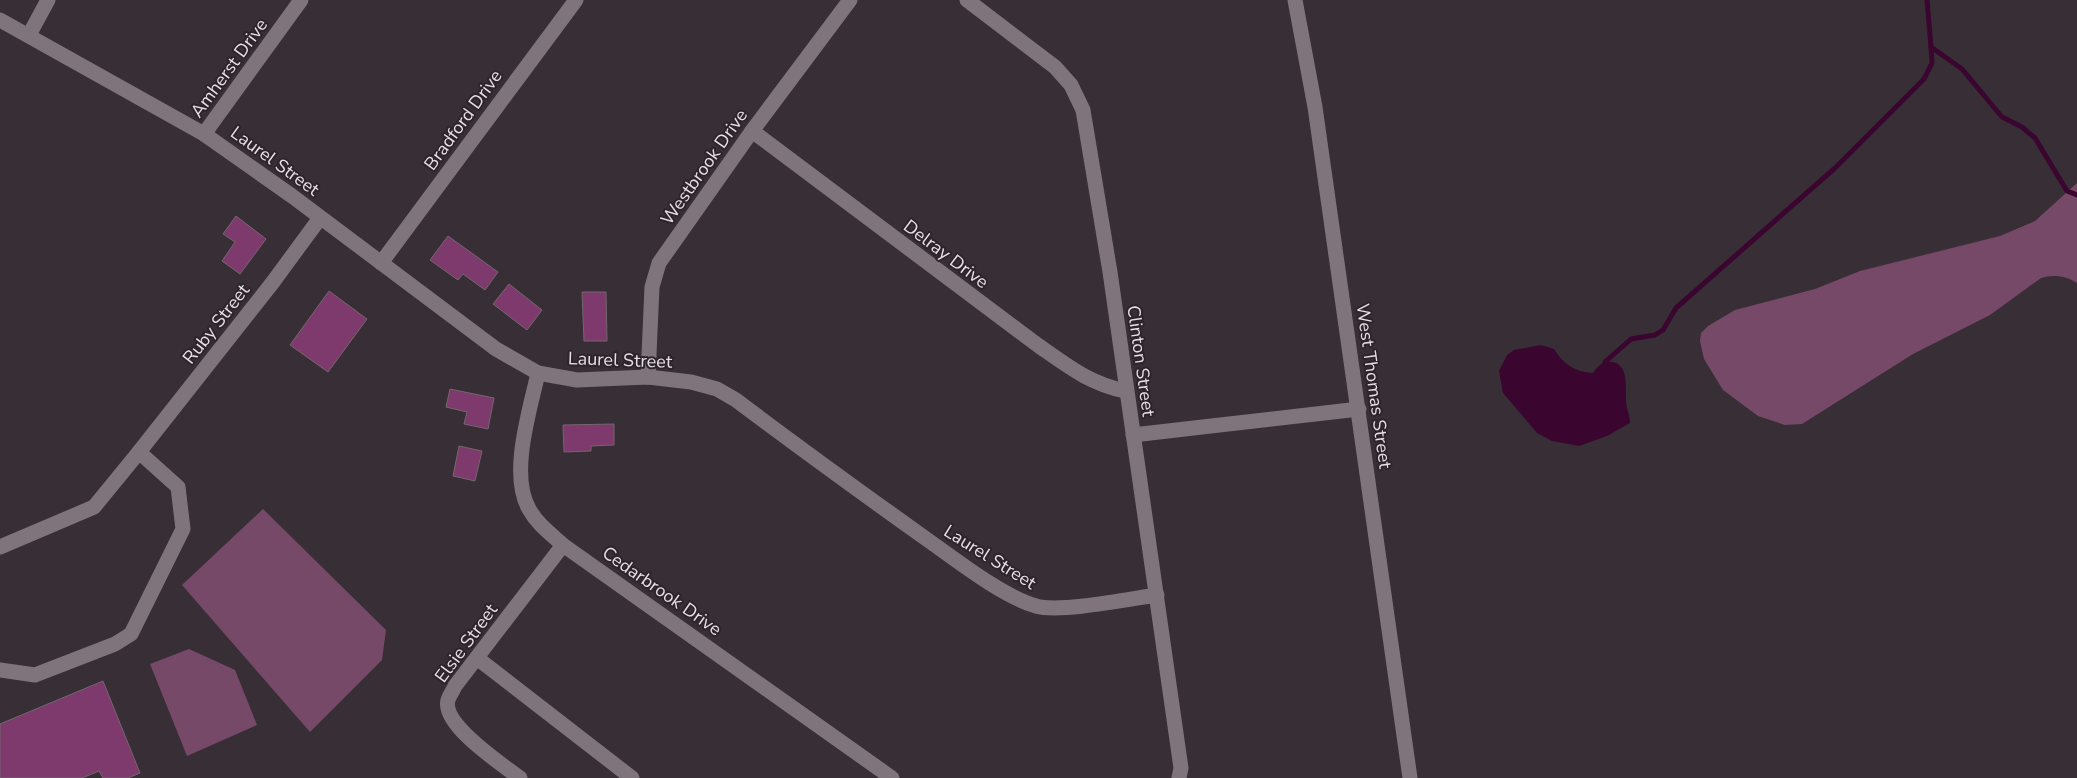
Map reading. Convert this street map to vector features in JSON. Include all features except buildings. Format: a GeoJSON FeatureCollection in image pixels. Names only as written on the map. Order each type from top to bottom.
{"type":"FeatureCollection","features":[{"type":"Feature","properties":{"kind":"street"},"geometry":{"type":"LineString","coordinates":[[29,35],[48,0]]}},
{"type":"Feature","properties":{"kind":"street","name":"Amherst Drive"},"geometry":{"type":"LineString","coordinates":[[204,134],[301,0]]}},
{"type":"Feature","properties":{"kind":"street","name":"Bradford Drive"},"geometry":{"type":"LineString","coordinates":[[381,263],[576,0]]}},
{"type":"Feature","properties":{"kind":"street","name":"Westbrook Drive"},"geometry":{"type":"LineString","coordinates":[[648,377],[652,288],[659,263],[752,132],[850,0]]}},
{"type":"Feature","properties":{"kind":"street","name":"Clinton Street"},"geometry":{"type":"LineString","coordinates":[[967,0],[1055,67],[1071,84],[1083,110],[1110,272],[1125,391],[1182,768],[1179,778]]}},
{"type":"Feature","properties":{"kind":"street","name":"West Thomas Street"},"geometry":{"type":"LineString","coordinates":[[1295,0],[1315,107],[1410,778]]}},
{"type":"Feature","properties":{"kind":"street","name":"Laurel Street"},"geometry":{"type":"LineString","coordinates":[[0,20],[204,134],[496,349],[538,373],[577,380],[648,377],[692,382],[717,390],[736,400],[840,478],[953,558],[1014,597],[1037,607],[1060,608],[1156,595]]}},
{"type":"Feature","properties":{"kind":"street","name":"Delray Drive"},"geometry":{"type":"LineString","coordinates":[[752,132],[1085,378],[1104,387],[1125,391]]}},
{"type":"Feature","properties":{"kind":"street","name":"Ruby Street"},"geometry":{"type":"LineString","coordinates":[[0,547],[94,507],[273,282],[320,218]]}},
{"type":"Feature","properties":{"kind":"street","name":"Cedarbrook Drive"},"geometry":{"type":"LineString","coordinates":[[538,373],[520,466],[524,496],[528,508],[537,522],[563,545],[892,778]]}},
{"type":"Feature","properties":{"kind":"street"},"geometry":{"type":"LineString","coordinates":[[1133,435],[1359,408]]}},
{"type":"Feature","properties":{"kind":"street"},"geometry":{"type":"LineString","coordinates":[[0,670],[35,675],[115,644],[130,634],[183,529],[178,488],[139,452]]}},
{"type":"Feature","properties":{"kind":"street","name":"Elsie Street"},"geometry":{"type":"LineString","coordinates":[[520,778],[478,745],[454,722],[447,702],[455,686],[563,545]]}},
{"type":"Feature","properties":{"kind":"street"},"geometry":{"type":"LineString","coordinates":[[477,658],[632,778]]}},
{"type":"Feature","properties":{"kind":"shaded area"},"geometry":{"type":"Polygon","coordinates":[[[2077,183],[2077,283],[2060,276],[2041,278],[1990,315],[1913,354],[1802,424],[1785,425],[1758,416],[1723,390],[1704,359],[1700,341],[1701,333],[1708,326],[1735,310],[1815,289],[1860,271],[2000,236],[2035,221],[2077,183]]]}},
{"type":"Feature","properties":{"kind":"shaded area"},"geometry":{"type":"Polygon","coordinates":[[[1541,345],[1554,349],[1561,359],[1581,371],[1593,373],[1603,363],[1612,362],[1618,364],[1624,373],[1626,403],[1630,423],[1607,436],[1579,446],[1552,441],[1537,433],[1503,393],[1499,371],[1507,355],[1514,350],[1541,345]]]}},
{"type":"Feature","properties":{"kind":"shaded area"},"geometry":{"type":"Polygon","coordinates":[[[263,509],[386,630],[382,660],[310,732],[182,585],[263,509]]]}},
{"type":"Feature","properties":{"kind":"shaded area"},"geometry":{"type":"Polygon","coordinates":[[[189,649],[235,670],[257,725],[187,756],[150,664],[189,649]]]}},
{"type":"Feature","properties":{"kind":"waterway"},"geometry":{"type":"LineString","coordinates":[[1927,0],[1931,47],[1962,69],[2002,117],[2022,127],[2035,138],[2067,191],[2077,195]]}},
{"type":"Feature","properties":{"kind":"waterway"},"geometry":{"type":"LineString","coordinates":[[1605,362],[1631,339],[1655,335],[1663,330],[1676,308],[1835,168],[1924,79],[1932,63],[1931,47]]}}]}
